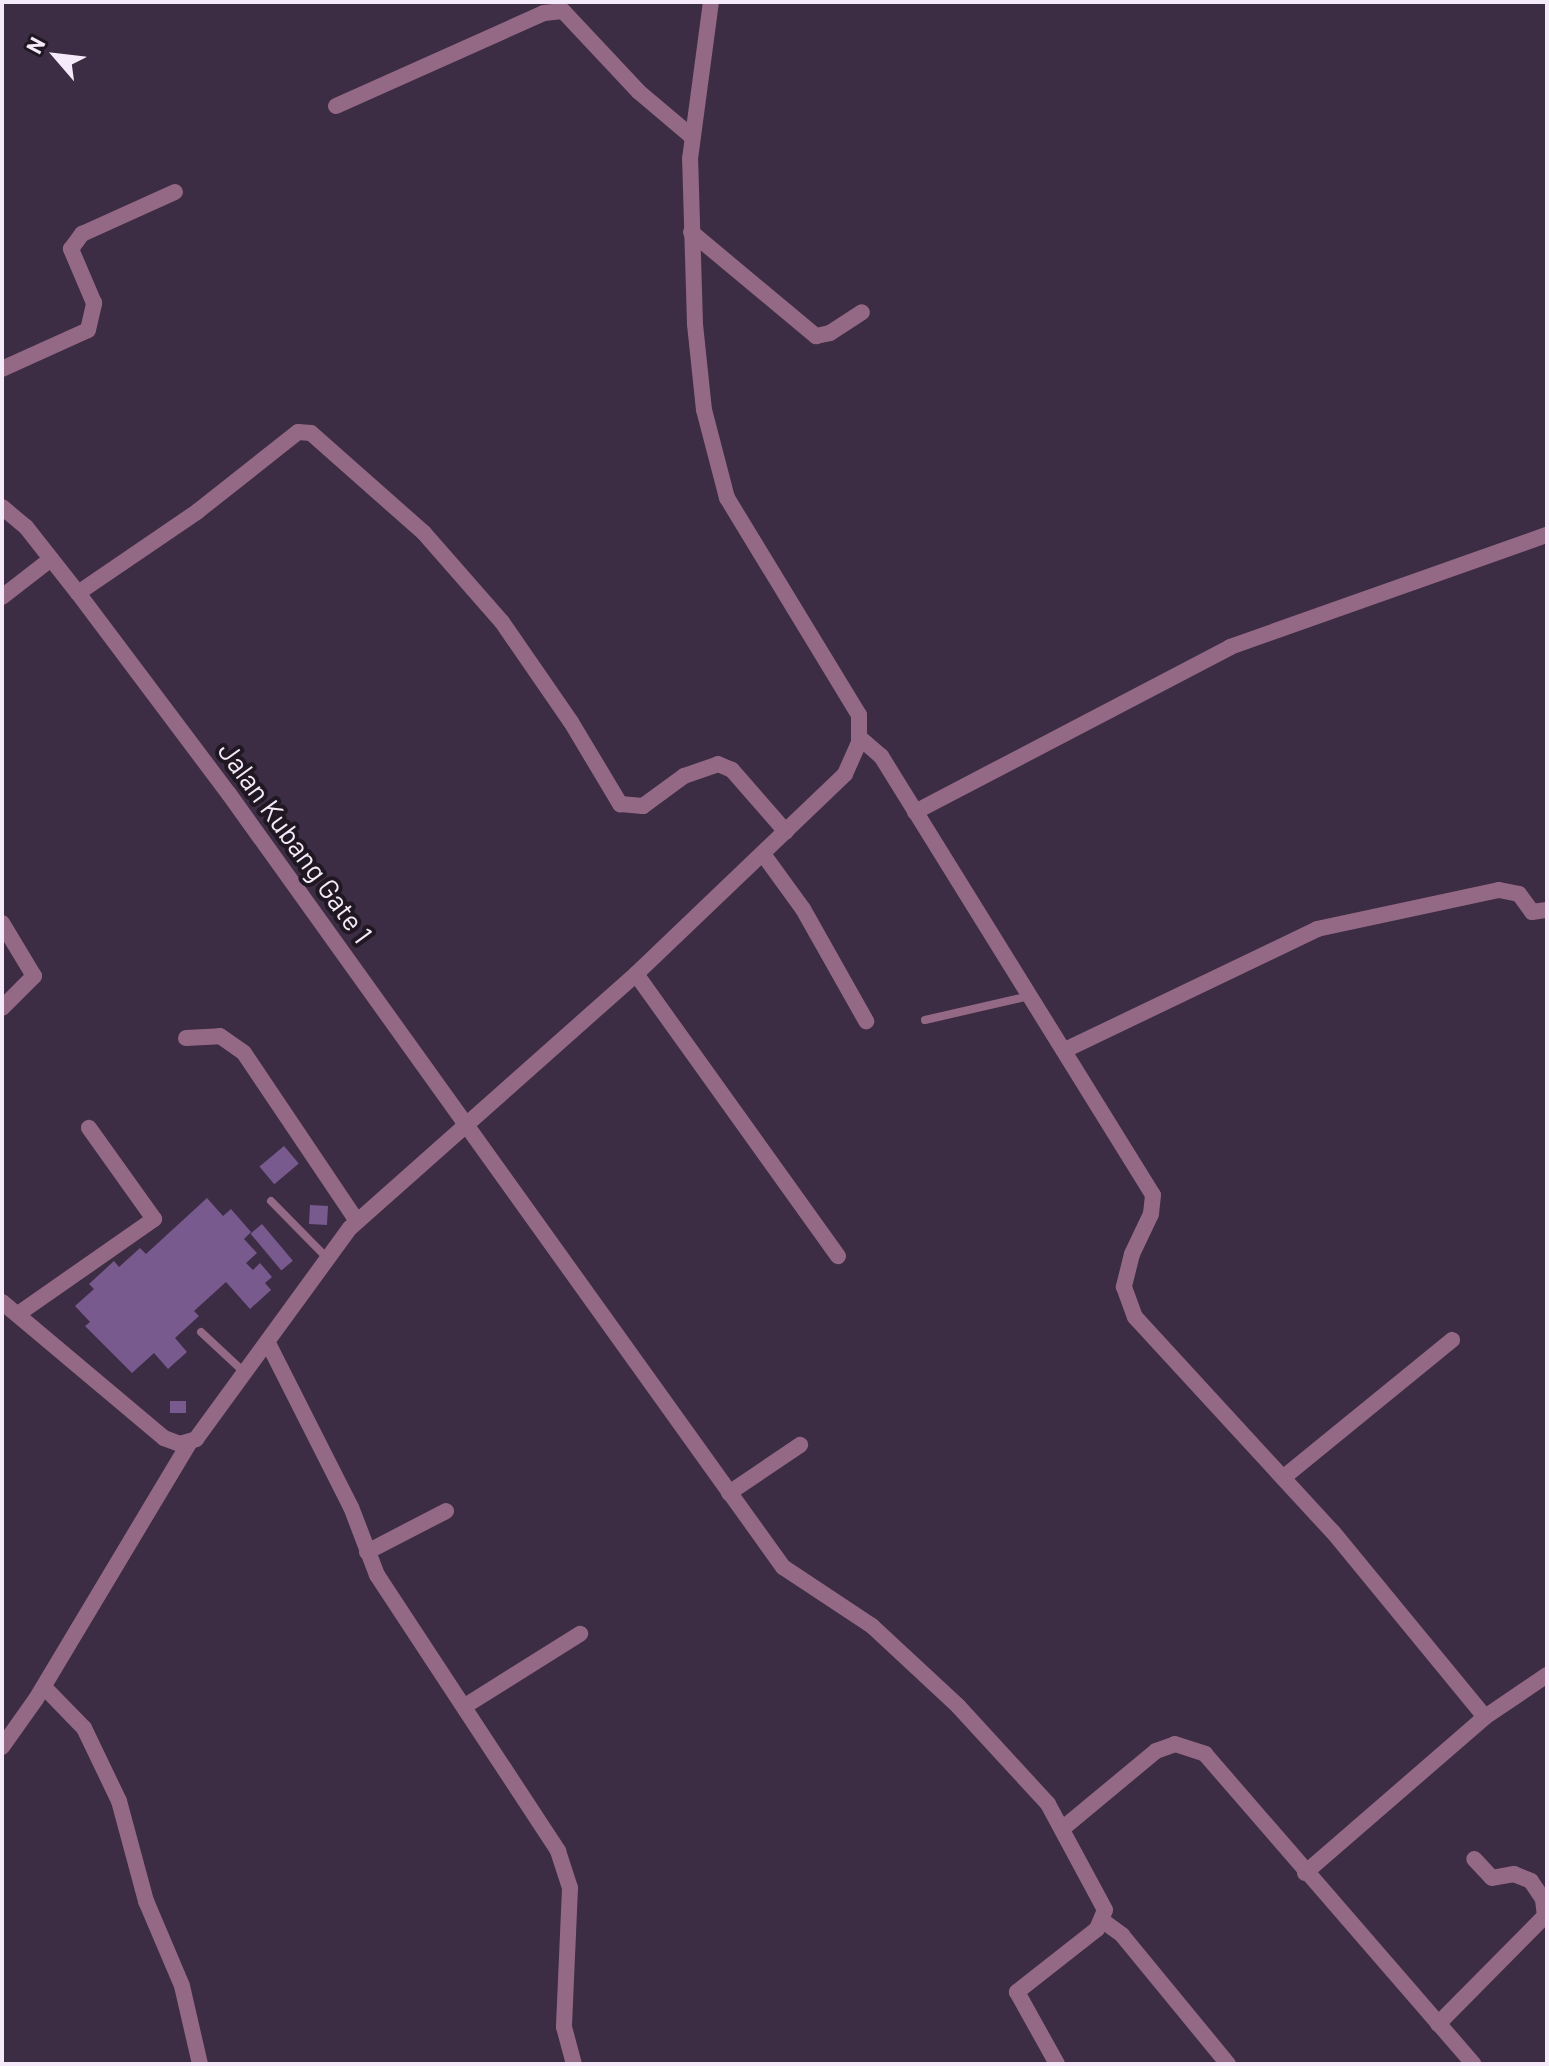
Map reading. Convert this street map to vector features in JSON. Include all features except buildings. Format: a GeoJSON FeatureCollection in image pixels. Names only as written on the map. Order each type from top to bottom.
{"type":"FeatureCollection","features":[{"type":"Feature","properties":{"kind":"street"},"geometry":{"type":"LineString","coordinates":[[2,1747],[44,1687],[190,1442],[214,1419],[327,1258],[357,1221],[636,974],[786,832],[845,774],[860,738],[861,723],[851,699],[727,498],[713,457],[695,324],[691,232],[691,136],[711,2]]}},
{"type":"Feature","properties":{"kind":"street"},"geometry":{"type":"LineString","coordinates":[[336,106],[544,13],[563,11],[639,92],[691,136]]}},
{"type":"Feature","properties":{"kind":"street"},"geometry":{"type":"LineString","coordinates":[[2,369],[88,330],[94,303],[71,249],[82,234],[175,192]]}},
{"type":"Feature","properties":{"kind":"street"},"geometry":{"type":"LineString","coordinates":[[691,232],[816,336],[830,333],[862,312]]}},
{"type":"Feature","properties":{"kind":"street"},"geometry":{"type":"LineString","coordinates":[[78,593],[198,511],[298,432],[311,433],[424,533],[502,622],[571,722],[620,804],[643,806],[684,776],[718,764],[732,770],[786,832]]}},
{"type":"Feature","properties":{"kind":"street","name":"Jalan Kubang Gate 1"},"geometry":{"type":"LineString","coordinates":[[2,507],[78,593],[469,1122],[783,1567],[857,1613],[958,1706],[1048,1804],[1101,1899],[1103,1921]]}},
{"type":"Feature","properties":{"kind":"street"},"geometry":{"type":"LineString","coordinates":[[915,812],[1230,647],[1547,535]]}},
{"type":"Feature","properties":{"kind":"street"},"geometry":{"type":"LineString","coordinates":[[2,597],[51,559]]}},
{"type":"Feature","properties":{"kind":"street"},"geometry":{"type":"LineString","coordinates":[[860,738],[881,756],[1153,1195],[1151,1214],[1126,1270],[1126,1302],[1284,1477],[1485,1717]]}},
{"type":"Feature","properties":{"kind":"street"},"geometry":{"type":"LineString","coordinates":[[763,854],[803,909],[866,1021]]}},
{"type":"Feature","properties":{"kind":"street"},"geometry":{"type":"LineString","coordinates":[[1065,1050],[1317,929],[1499,890],[1519,894],[1532,912],[1547,910]]}},
{"type":"Feature","properties":{"kind":"street"},"geometry":{"type":"LineString","coordinates":[[2,923],[34,976],[2,1008]]}},
{"type":"Feature","properties":{"kind":"street"},"geometry":{"type":"LineString","coordinates":[[636,974],[838,1256]]}},
{"type":"Feature","properties":{"kind":"street"},"geometry":{"type":"LineString","coordinates":[[186,1038],[220,1036],[244,1053],[357,1221]]}},
{"type":"Feature","properties":{"kind":"street"},"geometry":{"type":"LineString","coordinates":[[18,1314],[154,1219],[89,1128]]}},
{"type":"Feature","properties":{"kind":"street"},"geometry":{"type":"LineString","coordinates":[[2,1302],[158,1434],[171,1442],[190,1442]]}},
{"type":"Feature","properties":{"kind":"street"},"geometry":{"type":"LineString","coordinates":[[1284,1477],[1452,1340]]}},
{"type":"Feature","properties":{"kind":"street"},"geometry":{"type":"LineString","coordinates":[[268,1343],[351,1507],[367,1552],[394,1604],[538,1816],[566,1872],[570,1904],[564,2027],[574,2064]]}},
{"type":"Feature","properties":{"kind":"street"},"geometry":{"type":"LineString","coordinates":[[729,1493],[800,1445]]}},
{"type":"Feature","properties":{"kind":"street"},"geometry":{"type":"LineString","coordinates":[[367,1552],[446,1511]]}},
{"type":"Feature","properties":{"kind":"street"},"geometry":{"type":"LineString","coordinates":[[465,1706],[580,1634]]}},
{"type":"Feature","properties":{"kind":"street"},"geometry":{"type":"LineString","coordinates":[[1305,1873],[1485,1717],[1547,1675]]}},
{"type":"Feature","properties":{"kind":"street"},"geometry":{"type":"LineString","coordinates":[[44,1687],[84,1728],[119,1801],[146,1901],[182,1986],[200,2064]]}},
{"type":"Feature","properties":{"kind":"street"},"geometry":{"type":"LineString","coordinates":[[1062,1829],[1156,1751],[1189,1745],[1214,1761],[1305,1873],[1474,2064]]}},
{"type":"Feature","properties":{"kind":"street"},"geometry":{"type":"LineString","coordinates":[[1438,2024],[1545,1916],[1543,1899],[1531,1881],[1514,1874],[1492,1878],[1474,1859]]}},
{"type":"Feature","properties":{"kind":"street"},"geometry":{"type":"LineString","coordinates":[[1057,2064],[1017,1992],[1103,1921],[1122,1935],[1228,2064]]}},
{"type":"Feature","properties":{"kind":"lane"},"geometry":{"type":"LineString","coordinates":[[925,1020],[1031,996]]}},
{"type":"Feature","properties":{"kind":"lane"},"geometry":{"type":"LineString","coordinates":[[271,1201],[327,1258]]}},
{"type":"Feature","properties":{"kind":"lane"},"geometry":{"type":"LineString","coordinates":[[201,1332],[246,1374]]}}]}
